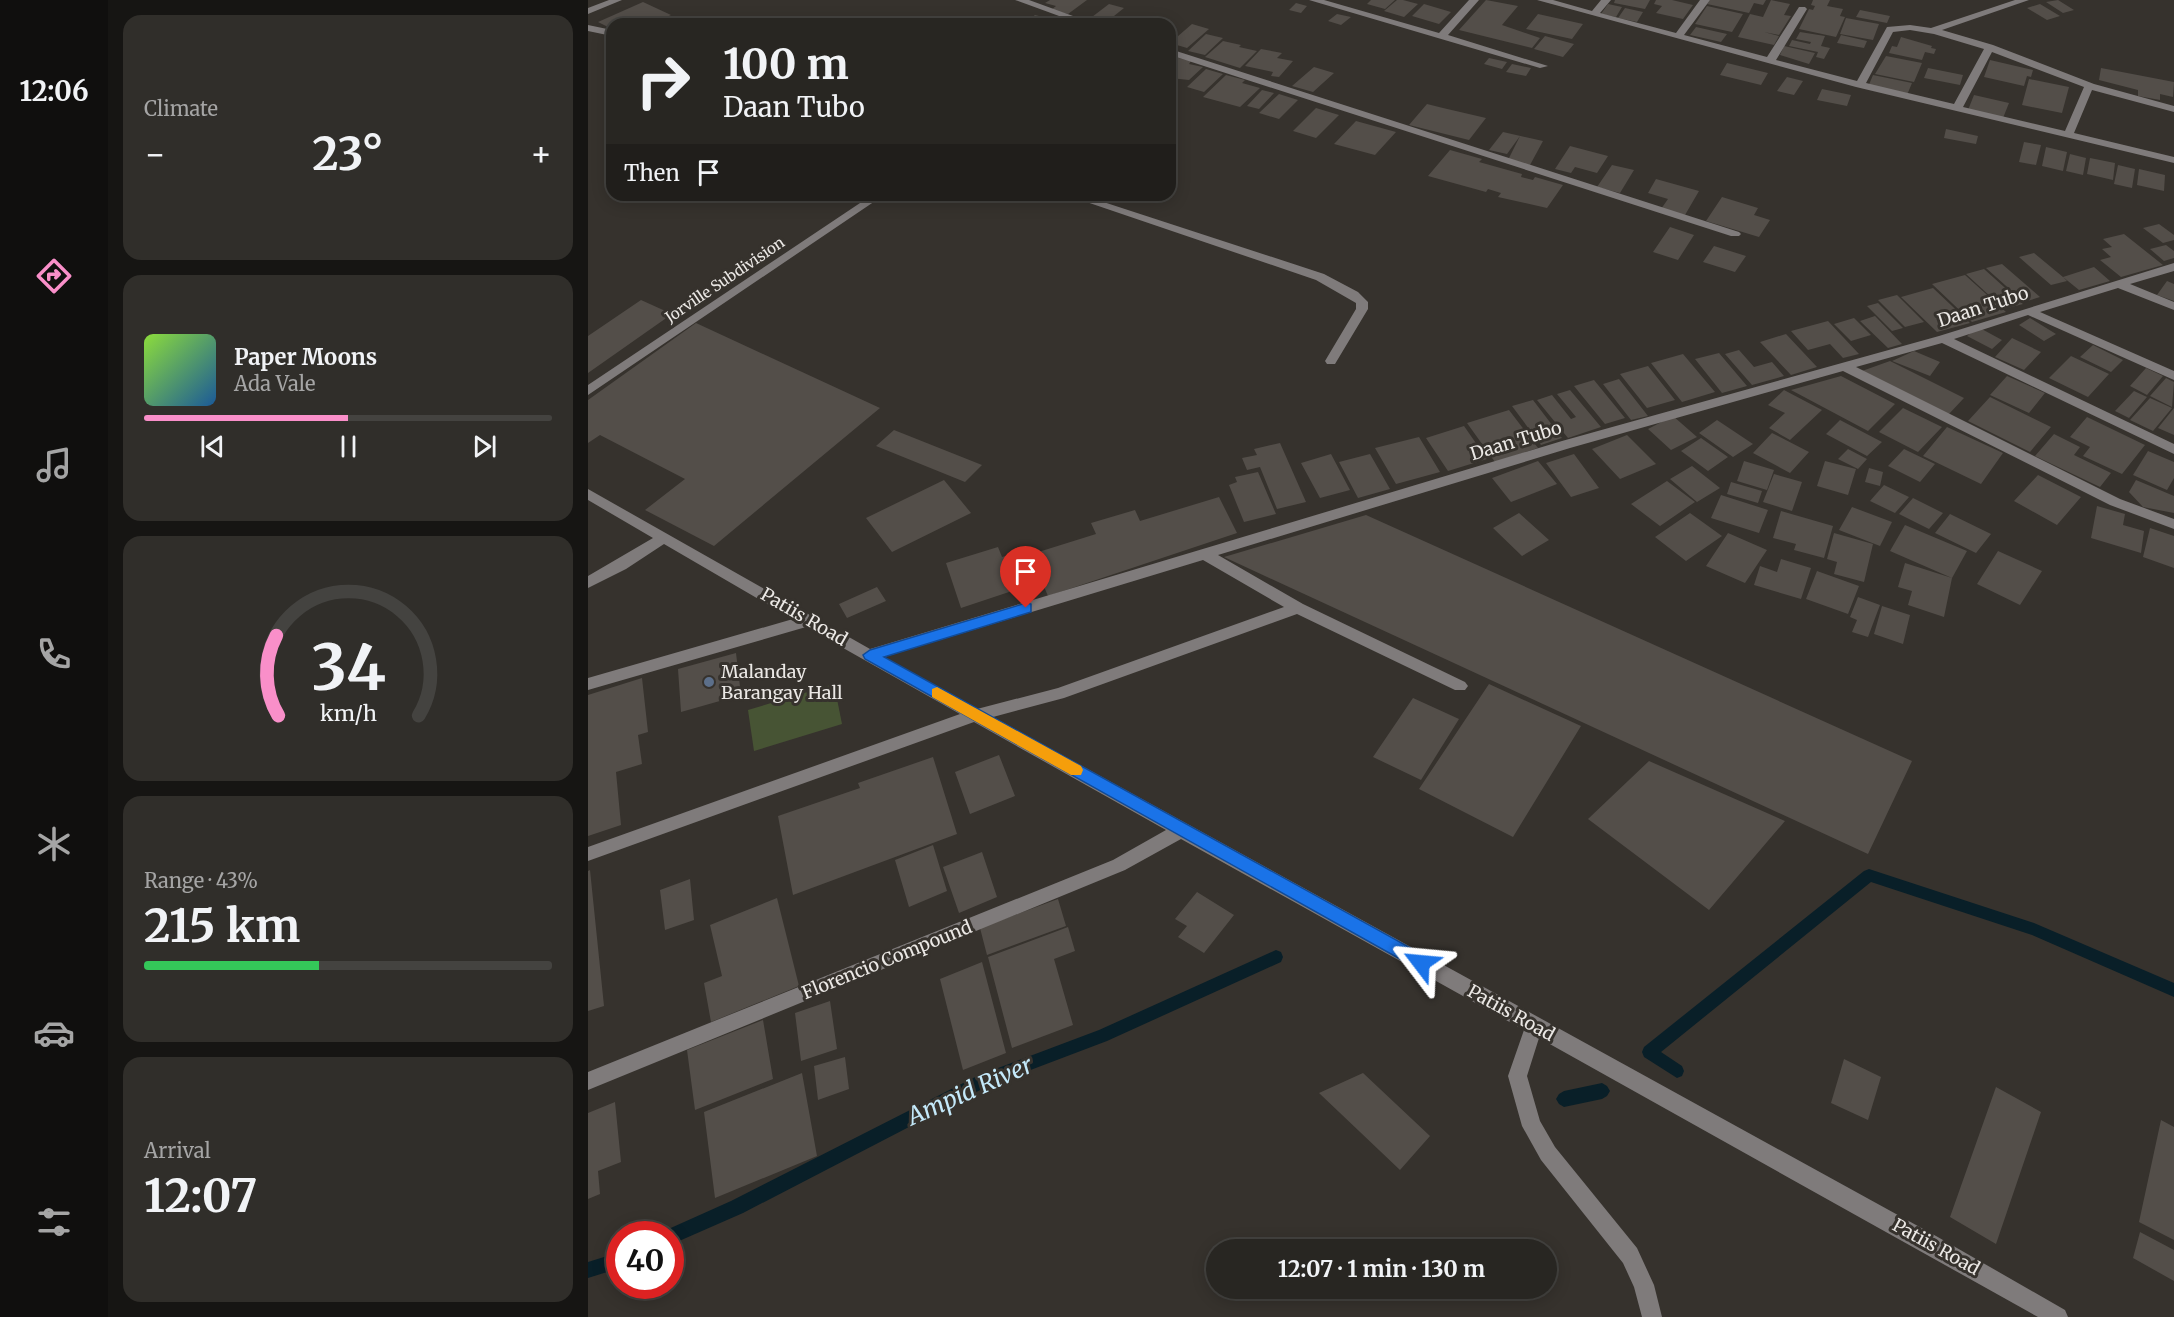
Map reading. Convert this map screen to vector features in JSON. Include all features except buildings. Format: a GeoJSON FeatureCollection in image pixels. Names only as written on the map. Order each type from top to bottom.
{"type":"FeatureCollection","features":[{"type":"Feature","properties":{"kind":"street"},"geometry":{"type":"LineString","coordinates":[[588,11],[617,0]]}},
{"type":"Feature","properties":{"kind":"street"},"geometry":{"type":"LineString","coordinates":[[1020,0],[1072,18]]}},
{"type":"Feature","properties":{"kind":"street"},"geometry":{"type":"LineString","coordinates":[[1314,0],[1543,66]]}},
{"type":"Feature","properties":{"kind":"street"},"geometry":{"type":"LineString","coordinates":[[1441,37],[1474,0]]}},
{"type":"Feature","properties":{"kind":"street"},"geometry":{"type":"LineString","coordinates":[[1542,0],[1679,35],[1860,86],[2174,160]]}},
{"type":"Feature","properties":{"kind":"street"},"geometry":{"type":"LineString","coordinates":[[1594,14],[1606,0]]}},
{"type":"Feature","properties":{"kind":"street"},"geometry":{"type":"LineString","coordinates":[[1679,35],[1705,0]]}},
{"type":"Feature","properties":{"kind":"street"},"geometry":{"type":"LineString","coordinates":[[1933,30],[2024,0]]}},
{"type":"Feature","properties":{"kind":"street"},"geometry":{"type":"LineString","coordinates":[[1770,61],[1802,9]]}},
{"type":"Feature","properties":{"kind":"street"},"geometry":{"type":"LineString","coordinates":[[1860,86],[1890,29],[1899,26],[1933,30],[1989,48],[2090,86],[2174,109]]}},
{"type":"Feature","properties":{"kind":"street"},"geometry":{"type":"LineString","coordinates":[[588,28],[606,32]]}},
{"type":"Feature","properties":{"kind":"street"},"geometry":{"type":"LineString","coordinates":[[1957,109],[1989,48]]}},
{"type":"Feature","properties":{"kind":"street"},"geometry":{"type":"LineString","coordinates":[[1176,54],[1736,234]]}},
{"type":"Feature","properties":{"kind":"street"},"geometry":{"type":"LineString","coordinates":[[2068,135],[2090,86]]}},
{"type":"Feature","properties":{"kind":"street","name":"Jorville Subdivision"},"geometry":{"type":"LineString","coordinates":[[588,391],[870,201]]}},
{"type":"Feature","properties":{"kind":"street"},"geometry":{"type":"LineString","coordinates":[[1089,201],[1320,277],[1354,295],[1362,302],[1362,309],[1331,361]]}},
{"type":"Feature","properties":{"kind":"street","name":"Daan Tubo"},"geometry":{"type":"LineString","coordinates":[[870,655],[1567,444],[1943,339],[2174,267]]}},
{"type":"Feature","properties":{"kind":"street"},"geometry":{"type":"LineString","coordinates":[[2119,284],[2174,306]]}},
{"type":"Feature","properties":{"kind":"street"},"geometry":{"type":"LineString","coordinates":[[2028,311],[2174,376]]}},
{"type":"Feature","properties":{"kind":"street"},"geometry":{"type":"LineString","coordinates":[[1943,339],[2174,449]]}},
{"type":"Feature","properties":{"kind":"street"},"geometry":{"type":"LineString","coordinates":[[1845,367],[2115,502],[2174,524]]}},
{"type":"Feature","properties":{"kind":"street","name":"Patiis Road"},"geometry":{"type":"LineString","coordinates":[[588,494],[1182,830],[1928,1242],[2058,1317]]}},
{"type":"Feature","properties":{"kind":"street"},"geometry":{"type":"LineString","coordinates":[[588,583],[663,538]]}},
{"type":"Feature","properties":{"kind":"street"},"geometry":{"type":"LineString","coordinates":[[1205,554],[1298,608],[1460,686]]}},
{"type":"Feature","properties":{"kind":"street"},"geometry":{"type":"LineString","coordinates":[[588,854],[977,715],[1059,694],[1298,608]]}},
{"type":"Feature","properties":{"kind":"street"},"geometry":{"type":"LineString","coordinates":[[588,684],[809,620]]}},
{"type":"Feature","properties":{"kind":"street","name":"Florencio Compound"},"geometry":{"type":"LineString","coordinates":[[588,1081],[1119,866],[1182,830]]}},
{"type":"Feature","properties":{"kind":"street"},"geometry":{"type":"LineString","coordinates":[[1535,1026],[1517,1075],[1526,1118],[1536,1138],[1621,1241],[1643,1281],[1652,1317]]}},
{"type":"Feature","properties":{"kind":"green space"},"geometry":{"type":"Polygon","coordinates":[[[834,684],[842,724],[754,751],[748,710],[834,684]]]}},
{"type":"Feature","properties":{"kind":"waterway"},"geometry":{"type":"LineString","coordinates":[[1677,1071],[1649,1052],[1869,875],[2034,929],[2174,990]]}},
{"type":"Feature","properties":{"kind":"waterway","name":"Ampid River"},"geometry":{"type":"LineString","coordinates":[[684,1231],[737,1207],[982,1081],[1102,1036],[1276,957]]}},
{"type":"Feature","properties":{"kind":"waterway"},"geometry":{"type":"LineString","coordinates":[[1564,1099],[1602,1091]]}},
{"type":"Feature","properties":{"kind":"waterway","name":"Ampid River"},"geometry":{"type":"LineString","coordinates":[[588,1270],[606,1264]]}},
{"type":"Feature","properties":{"kind":"slow traffic"},"geometry":{"type":"LineString","coordinates":[[937,693],[1076,770]]}},
{"type":"Feature","properties":{"kind":"place","name":"Malanday Barangay Hall"},"geometry":{"type":"Point","coordinates":[709,682]}},
{"type":"Feature","properties":{"kind":"route"},"geometry":{"type":"LineString","coordinates":[[1026,608],[870,655],[1421,963]]}}]}
